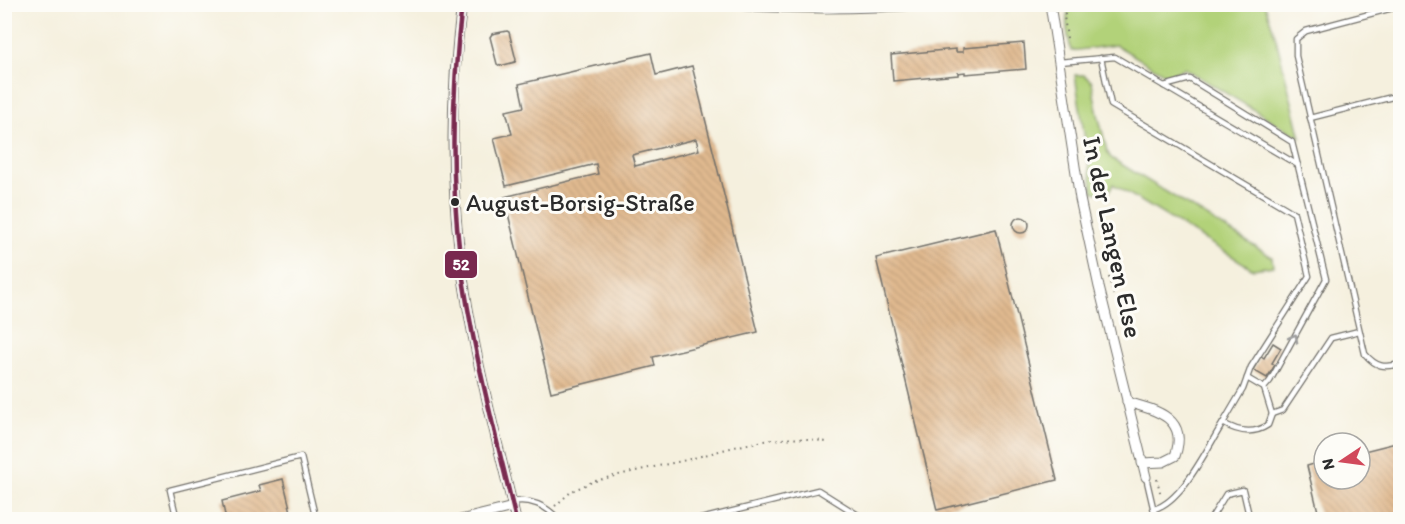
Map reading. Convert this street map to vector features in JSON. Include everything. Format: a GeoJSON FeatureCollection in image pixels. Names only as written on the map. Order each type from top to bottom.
{"type":"FeatureCollection","features":[{"type":"Feature","properties":{"kind":"street"},"geometry":{"type":"LineString","coordinates":[[462,4],[453,107],[454,182],[460,256],[474,340],[516,519]]}},
{"type":"Feature","properties":{"kind":"street"},"geometry":{"type":"LineString","coordinates":[[721,4],[780,9],[873,8],[933,4]]}},
{"type":"Feature","properties":{"kind":"street","name":"In der Langen Else"},"geometry":{"type":"LineString","coordinates":[[1050,4],[1080,199],[1146,477]]}},
{"type":"Feature","properties":{"kind":"street"},"geometry":{"type":"LineString","coordinates":[[1127,402],[1156,410],[1174,423],[1178,433],[1179,444],[1175,456],[1163,462],[1142,463]]}},
{"type":"Feature","properties":{"kind":"street"},"geometry":{"type":"LineString","coordinates":[[460,519],[512,504]]}},
{"type":"Feature","properties":{"kind":"lane"},"geometry":{"type":"LineString","coordinates":[[1401,6],[1306,31],[1296,39],[1296,56],[1365,354],[1374,364],[1386,368],[1401,364]]}},
{"type":"Feature","properties":{"kind":"lane"},"geometry":{"type":"LineString","coordinates":[[1059,62],[1115,57],[1298,165]]}},
{"type":"Feature","properties":{"kind":"lane"},"geometry":{"type":"LineString","coordinates":[[1101,58],[1111,105],[1294,213],[1309,276],[1251,367],[1243,389],[1179,494],[1164,506],[1154,509]]}},
{"type":"Feature","properties":{"kind":"lane"},"geometry":{"type":"LineString","coordinates":[[1164,86],[1190,80],[1292,142],[1326,279],[1264,388]]}},
{"type":"Feature","properties":{"kind":"lane"},"geometry":{"type":"LineString","coordinates":[[1310,118],[1401,95]]}},
{"type":"Feature","properties":{"kind":"lane"},"geometry":{"type":"LineString","coordinates":[[1272,414],[1283,410],[1331,338],[1359,331]]}},
{"type":"Feature","properties":{"kind":"lane"},"geometry":{"type":"LineString","coordinates":[[1223,423],[1235,430],[1251,432],[1268,425],[1272,414],[1264,388],[1247,378]]}},
{"type":"Feature","properties":{"kind":"lane"},"geometry":{"type":"LineString","coordinates":[[177,519],[170,490],[301,457],[316,519]]}},
{"type":"Feature","properties":{"kind":"lane"},"geometry":{"type":"LineString","coordinates":[[1146,477],[1156,519]]}},
{"type":"Feature","properties":{"kind":"lane"},"geometry":{"type":"LineString","coordinates":[[697,519],[818,490],[866,519]]}},
{"type":"Feature","properties":{"kind":"lane"},"geometry":{"type":"LineString","coordinates":[[1210,519],[1226,494],[1243,490],[1250,519]]}},
{"type":"Feature","properties":{"kind":"lane"},"geometry":{"type":"LineString","coordinates":[[512,504],[529,502],[551,510],[559,519]]}},
{"type":"Feature","properties":{"kind":"lane"},"geometry":{"type":"LineString","coordinates":[[1099,519],[1108,517],[1109,519]]}},
{"type":"Feature","properties":{"kind":"path"},"geometry":{"type":"LineString","coordinates":[[1069,4],[1064,16],[1070,61]]}},
{"type":"Feature","properties":{"kind":"path"},"geometry":{"type":"LineString","coordinates":[[1107,272],[1115,305]]}},
{"type":"Feature","properties":{"kind":"path"},"geometry":{"type":"LineString","coordinates":[[551,510],[572,491],[614,476],[753,443],[784,438],[812,438],[830,443]]}},
{"type":"Feature","properties":{"kind":"path"},"geometry":{"type":"LineString","coordinates":[[1153,462],[1164,506]]}},
{"type":"Feature","properties":{"kind":"green space"},"geometry":{"type":"Polygon","coordinates":[[[1073,5],[1265,5],[1275,35],[1301,138],[1184,68],[1168,76],[1116,45],[1071,51],[1067,14],[1073,5]]]}},
{"type":"Feature","properties":{"kind":"green space"},"geometry":{"type":"Polygon","coordinates":[[[1075,75],[1084,75],[1092,82],[1107,151],[1111,158],[1272,257],[1273,266],[1253,269],[1113,184],[1108,194],[1093,192],[1075,75]]]}},
{"type":"Feature","properties":{"kind":"building"},"geometry":{"type":"Polygon","coordinates":[[[507,31],[516,60],[500,66],[497,64],[490,37],[492,34],[507,31]]]}},
{"type":"Feature","properties":{"kind":"building"},"geometry":{"type":"Polygon","coordinates":[[[1024,43],[1026,69],[965,74],[965,72],[958,73],[958,75],[893,81],[891,55],[956,49],[956,52],[963,52],[963,48],[1024,43]]]}},
{"type":"Feature","properties":{"kind":"building"},"geometry":{"type":"Polygon","coordinates":[[[651,53],[656,75],[692,66],[758,332],[653,357],[655,366],[551,392],[504,197],[598,174],[596,164],[506,186],[494,138],[512,134],[506,111],[524,107],[519,84],[651,53]],[[696,139],[632,155],[635,166],[699,150],[696,139]]]}},
{"type":"Feature","properties":{"kind":"building"},"geometry":{"type":"Polygon","coordinates":[[[1021,217],[1027,219],[1029,225],[1027,231],[1021,233],[1015,231],[1013,225],[1015,219],[1021,217]]]}},
{"type":"Feature","properties":{"kind":"building"},"geometry":{"type":"Polygon","coordinates":[[[996,229],[1057,480],[937,510],[876,258],[996,229]]]}},
{"type":"Feature","properties":{"kind":"building"},"geometry":{"type":"Polygon","coordinates":[[[1273,343],[1281,348],[1272,363],[1275,365],[1267,378],[1253,370],[1261,356],[1264,358],[1273,343]]]}},
{"type":"Feature","properties":{"kind":"building"},"geometry":{"type":"Polygon","coordinates":[[[1400,442],[1400,520],[1320,520],[1313,491],[1372,491],[1372,449],[1400,442]]]}},
{"type":"Feature","properties":{"kind":"building"},"geometry":{"type":"Polygon","coordinates":[[[1312,465],[1312,487],[1307,466],[1312,465]]]}},
{"type":"Feature","properties":{"kind":"building"},"geometry":{"type":"Polygon","coordinates":[[[283,479],[291,512],[287,512],[289,520],[226,520],[222,501],[261,491],[259,485],[283,479]]]}},
{"type":"Feature","properties":{"kind":"transit line","name":"52"},"geometry":{"type":"LineString","coordinates":[[462,4],[456,67],[454,130],[455,193],[460,256],[477,355],[516,520]]}},
{"type":"Feature","properties":{"kind":"transit line","name":"52"},"geometry":{"type":"LineString","coordinates":[[728,4],[827,8],[925,4]]}},
{"type":"Feature","properties":{"kind":"place","name":"August-Borsig-Straße"},"geometry":{"type":"Point","coordinates":[455,202]}}]}
